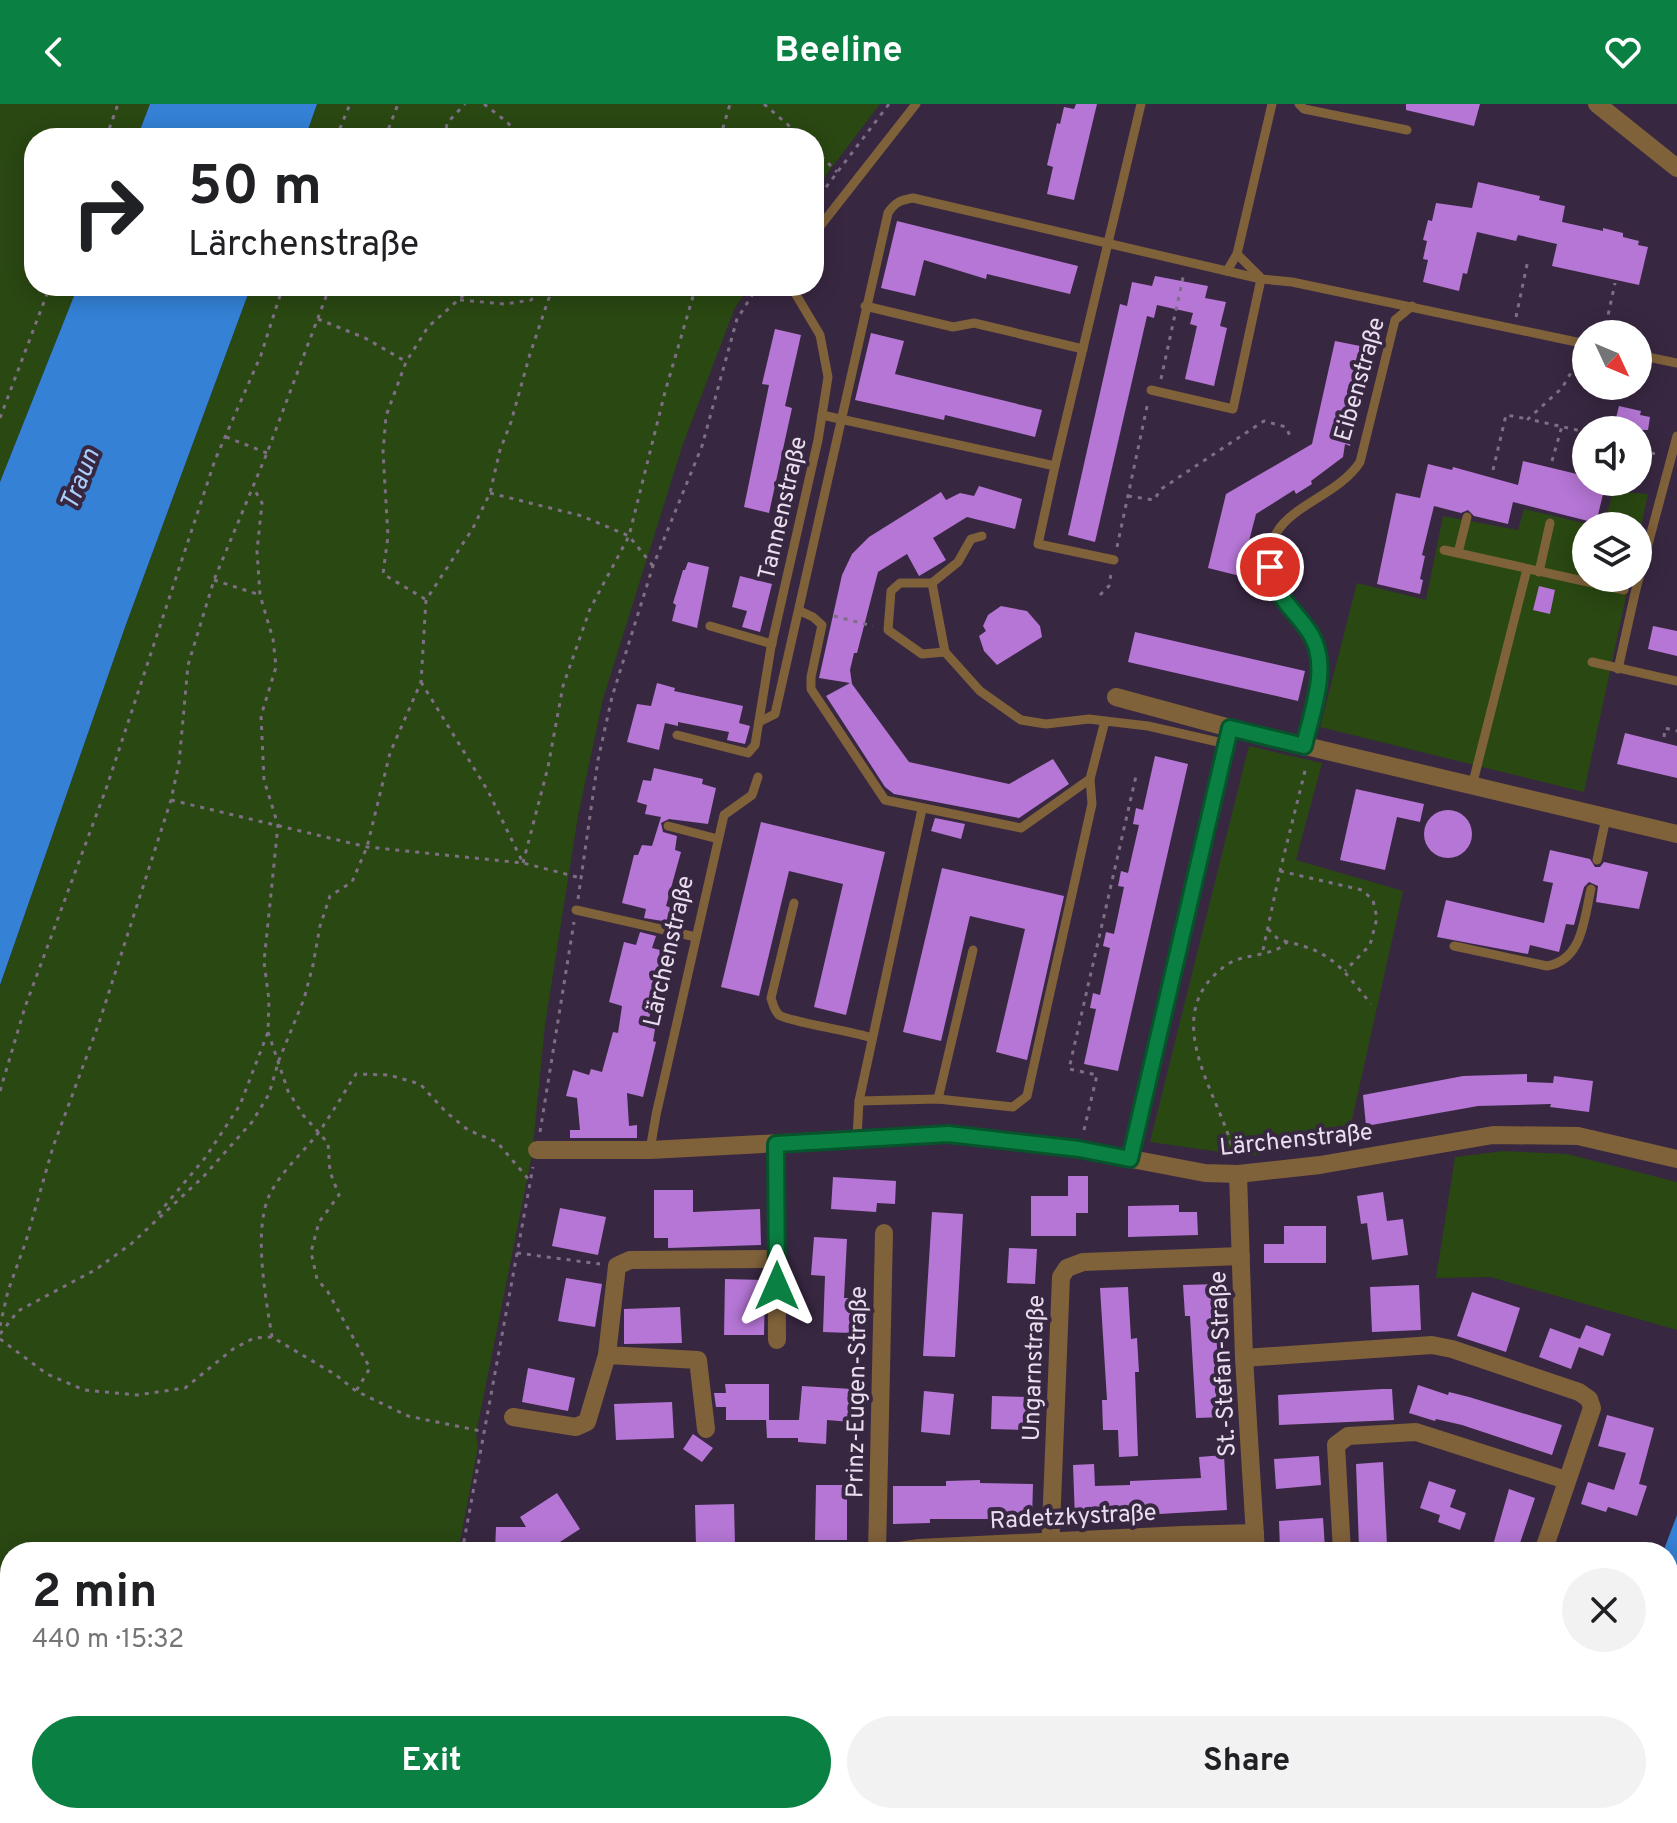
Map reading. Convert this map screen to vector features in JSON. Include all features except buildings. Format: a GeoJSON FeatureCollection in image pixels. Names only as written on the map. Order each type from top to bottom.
{"type":"FeatureCollection","features":[{"type":"Feature","properties":{"kind":"street"},"geometry":{"type":"LineString","coordinates":[[1597,104],[1677,168]]}},
{"type":"Feature","properties":{"kind":"street"},"geometry":{"type":"LineString","coordinates":[[1116,697],[1228,736],[1308,747],[1677,834]]}},
{"type":"Feature","properties":{"kind":"street"},"geometry":{"type":"LineString","coordinates":[[1130,1159],[1228,736]]}},
{"type":"Feature","properties":{"kind":"street","name":"Lärchenstraße"},"geometry":{"type":"LineString","coordinates":[[537,1150],[650,1150],[948,1134],[1079,1149],[1205,1173],[1238,1174],[1320,1165],[1493,1135],[1578,1136],[1677,1159]]}},
{"type":"Feature","properties":{"kind":"street"},"geometry":{"type":"LineString","coordinates":[[776,1144],[777,1340]]}},
{"type":"Feature","properties":{"kind":"street","name":"St.-Stefan-Straße"},"geometry":{"type":"LineString","coordinates":[[1238,1174],[1244,1358],[1256,1542]]}},
{"type":"Feature","properties":{"kind":"street","name":"Prinz-Eugen-Straße"},"geometry":{"type":"LineString","coordinates":[[877,1542],[884,1233]]}},
{"type":"Feature","properties":{"kind":"street","name":"Ungarnstraße"},"geometry":{"type":"LineString","coordinates":[[1050,1542],[1059,1286],[1067,1268],[1083,1262],[1241,1256]]}},
{"type":"Feature","properties":{"kind":"street"},"geometry":{"type":"LineString","coordinates":[[513,1417],[576,1427],[587,1422],[607,1355],[617,1266],[630,1260],[777,1259]]}},
{"type":"Feature","properties":{"kind":"street"},"geometry":{"type":"LineString","coordinates":[[1244,1358],[1432,1345],[1579,1392],[1589,1399],[1592,1408],[1546,1542]]}},
{"type":"Feature","properties":{"kind":"street"},"geometry":{"type":"LineString","coordinates":[[607,1355],[698,1360],[706,1429]]}},
{"type":"Feature","properties":{"kind":"street"},"geometry":{"type":"LineString","coordinates":[[1341,1542],[1336,1445],[1348,1436],[1416,1432],[1566,1480]]}},
{"type":"Feature","properties":{"kind":"lane"},"geometry":{"type":"LineString","coordinates":[[824,221],[916,104]]}},
{"type":"Feature","properties":{"kind":"lane"},"geometry":{"type":"LineString","coordinates":[[1114,560],[1038,544],[1141,104]]}},
{"type":"Feature","properties":{"kind":"lane"},"geometry":{"type":"LineString","coordinates":[[1227,271],[1237,254],[1272,104]]}},
{"type":"Feature","properties":{"kind":"lane"},"geometry":{"type":"LineString","coordinates":[[1299,104],[1304,109],[1407,130]]}},
{"type":"Feature","properties":{"kind":"lane"},"geometry":{"type":"LineString","coordinates":[[759,722],[775,714],[865,306],[888,213],[901,200],[913,198],[1261,279],[1292,282],[1572,341]]}},
{"type":"Feature","properties":{"kind":"lane"},"geometry":{"type":"LineString","coordinates":[[1237,254],[1261,279]]}},
{"type":"Feature","properties":{"kind":"lane"},"geometry":{"type":"LineString","coordinates":[[1151,390],[1233,409],[1261,279]]}},
{"type":"Feature","properties":{"kind":"lane","name":"Tannenstraße"},"geometry":{"type":"LineString","coordinates":[[677,735],[748,753],[755,745],[772,644],[828,377],[820,335],[797,296]]}},
{"type":"Feature","properties":{"kind":"lane"},"geometry":{"type":"LineString","coordinates":[[865,306],[953,327],[974,323],[1083,349]]}},
{"type":"Feature","properties":{"kind":"lane","name":"Eibenstraße"},"geometry":{"type":"LineString","coordinates":[[1308,747],[1320,676],[1319,651],[1311,633],[1274,588],[1269,551],[1276,533],[1285,522],[1351,476],[1360,462],[1395,320],[1412,306]]}},
{"type":"Feature","properties":{"kind":"lane"},"geometry":{"type":"LineString","coordinates":[[1652,358],[1677,363]]}},
{"type":"Feature","properties":{"kind":"lane"},"geometry":{"type":"LineString","coordinates":[[822,415],[1055,466]]}},
{"type":"Feature","properties":{"kind":"lane"},"geometry":{"type":"LineString","coordinates":[[1618,669],[1677,436]]}},
{"type":"Feature","properties":{"kind":"lane"},"geometry":{"type":"LineString","coordinates":[[1458,553],[1467,517]]}},
{"type":"Feature","properties":{"kind":"lane"},"geometry":{"type":"LineString","coordinates":[[1539,572],[1550,523]]}},
{"type":"Feature","properties":{"kind":"lane"},"geometry":{"type":"LineString","coordinates":[[945,652],[922,654],[888,630],[891,591],[900,583],[932,583],[958,562],[971,539],[982,536]]}},
{"type":"Feature","properties":{"kind":"lane"},"geometry":{"type":"LineString","coordinates":[[1444,550],[1572,579]]}},
{"type":"Feature","properties":{"kind":"lane"},"geometry":{"type":"LineString","coordinates":[[1472,786],[1527,569]]}},
{"type":"Feature","properties":{"kind":"lane"},"geometry":{"type":"LineString","coordinates":[[932,583],[945,652],[980,691],[1021,720],[1046,724],[1089,719],[1228,736]]}},
{"type":"Feature","properties":{"kind":"lane"},"geometry":{"type":"LineString","coordinates":[[800,611],[822,625],[811,689],[885,800],[1021,828],[1090,779]]}},
{"type":"Feature","properties":{"kind":"lane"},"geometry":{"type":"LineString","coordinates":[[710,626],[772,644]]}},
{"type":"Feature","properties":{"kind":"lane"},"geometry":{"type":"LineString","coordinates":[[1592,662],[1677,681]]}},
{"type":"Feature","properties":{"kind":"lane"},"geometry":{"type":"LineString","coordinates":[[859,1101],[938,1099],[1013,1107],[1027,1096],[1092,804],[1090,779],[1105,721]]}},
{"type":"Feature","properties":{"kind":"lane","name":"Lärchenstraße"},"geometry":{"type":"LineString","coordinates":[[650,1150],[724,815],[752,795],[758,777]]}},
{"type":"Feature","properties":{"kind":"lane"},"geometry":{"type":"LineString","coordinates":[[857,1138],[859,1101],[867,1059],[922,809]]}},
{"type":"Feature","properties":{"kind":"lane"},"geometry":{"type":"LineString","coordinates":[[1597,860],[1606,818]]}},
{"type":"Feature","properties":{"kind":"lane"},"geometry":{"type":"LineString","coordinates":[[668,826],[718,839]]}},
{"type":"Feature","properties":{"kind":"lane"},"geometry":{"type":"LineString","coordinates":[[1454,946],[1547,966],[1558,964],[1577,946],[1591,889]]}},
{"type":"Feature","properties":{"kind":"lane"},"geometry":{"type":"LineString","coordinates":[[794,903],[771,998],[774,1007],[784,1017],[854,1031],[872,1038]]}},
{"type":"Feature","properties":{"kind":"lane"},"geometry":{"type":"LineString","coordinates":[[576,910],[696,937]]}},
{"type":"Feature","properties":{"kind":"lane"},"geometry":{"type":"LineString","coordinates":[[938,1099],[973,950]]}},
{"type":"Feature","properties":{"kind":"path"},"geometry":{"type":"LineString","coordinates":[[110,128],[118,104]]}},
{"type":"Feature","properties":{"kind":"path"},"geometry":{"type":"LineString","coordinates":[[340,128],[350,104]]}},
{"type":"Feature","properties":{"kind":"path"},"geometry":{"type":"LineString","coordinates":[[389,128],[398,104]]}},
{"type":"Feature","properties":{"kind":"path"},"geometry":{"type":"LineString","coordinates":[[446,128],[447,123],[465,104]]}},
{"type":"Feature","properties":{"kind":"path"},"geometry":{"type":"LineString","coordinates":[[484,104],[512,128]]}},
{"type":"Feature","properties":{"kind":"path"},"geometry":{"type":"LineString","coordinates":[[723,128],[730,104]]}},
{"type":"Feature","properties":{"kind":"path"},"geometry":{"type":"LineString","coordinates":[[764,104],[792,128]]}},
{"type":"Feature","properties":{"kind":"path"},"geometry":{"type":"LineString","coordinates":[[824,190],[889,104]]}},
{"type":"Feature","properties":{"kind":"path"},"geometry":{"type":"LineString","coordinates":[[824,159],[838,172]]}},
{"type":"Feature","properties":{"kind":"path"},"geometry":{"type":"LineString","coordinates":[[1514,328],[1528,260]]}},
{"type":"Feature","properties":{"kind":"path"},"geometry":{"type":"LineString","coordinates":[[1100,595],[1109,586],[1151,390],[1161,378],[1187,261]]}},
{"type":"Feature","properties":{"kind":"path"},"geometry":{"type":"LineString","coordinates":[[1607,320],[1615,283]]}},
{"type":"Feature","properties":{"kind":"path"},"geometry":{"type":"LineString","coordinates":[[0,418],[46,296]]}},
{"type":"Feature","properties":{"kind":"path"},"geometry":{"type":"LineString","coordinates":[[0,1091],[25,1007],[106,789],[215,460],[261,355],[280,296]]}},
{"type":"Feature","properties":{"kind":"path"},"geometry":{"type":"LineString","coordinates":[[0,1326],[53,1147],[99,1023],[171,800],[179,763],[188,665],[214,580],[267,453],[326,296]]}},
{"type":"Feature","properties":{"kind":"path"},"geometry":{"type":"LineString","coordinates":[[426,600],[383,574],[388,536],[383,452],[386,416],[406,362],[428,327],[464,296]]}},
{"type":"Feature","properties":{"kind":"path"},"geometry":{"type":"LineString","coordinates":[[460,300],[505,304],[531,300],[535,296]]}},
{"type":"Feature","properties":{"kind":"path"},"geometry":{"type":"LineString","coordinates":[[486,1432],[408,1416],[356,1391],[336,1375],[272,1337],[254,1338],[233,1349],[185,1388],[137,1395],[84,1390],[47,1374],[0,1337],[18,1311],[95,1270],[131,1244],[203,1177],[252,1122],[269,1094],[304,999],[330,896],[352,882],[367,847],[390,753],[421,682],[426,600],[473,528],[490,493],[500,450],[550,296]]}},
{"type":"Feature","properties":{"kind":"path"},"geometry":{"type":"LineString","coordinates":[[523,863],[548,767],[563,686],[590,609],[629,536],[693,296]]}},
{"type":"Feature","properties":{"kind":"path"},"geometry":{"type":"LineString","coordinates":[[318,319],[365,338],[406,362]]}},
{"type":"Feature","properties":{"kind":"path"},"geometry":{"type":"LineString","coordinates":[[1528,419],[1562,388],[1572,371]]}},
{"type":"Feature","properties":{"kind":"path"},"geometry":{"type":"LineString","coordinates":[[1493,470],[1506,415],[1572,428]]}},
{"type":"Feature","properties":{"kind":"path"},"geometry":{"type":"LineString","coordinates":[[1128,496],[1154,500],[1161,489],[1264,421],[1286,427],[1290,436]]}},
{"type":"Feature","properties":{"kind":"path"},"geometry":{"type":"LineString","coordinates":[[1552,461],[1562,426]]}},
{"type":"Feature","properties":{"kind":"path"},"geometry":{"type":"LineString","coordinates":[[225,436],[267,453]]}},
{"type":"Feature","properties":{"kind":"path"},"geometry":{"type":"LineString","coordinates":[[151,1224],[205,1158],[240,1105],[268,1032],[269,1000],[264,962],[278,825],[264,780],[261,716],[276,667],[273,639],[260,595],[257,551],[262,503],[253,487]]}},
{"type":"Feature","properties":{"kind":"path"},"geometry":{"type":"LineString","coordinates":[[490,493],[582,516],[629,536],[653,566]]}},
{"type":"Feature","properties":{"kind":"path"},"geometry":{"type":"LineString","coordinates":[[214,580],[260,595]]}},
{"type":"Feature","properties":{"kind":"path"},"geometry":{"type":"LineString","coordinates":[[830,615],[888,630]]}},
{"type":"Feature","properties":{"kind":"path"},"geometry":{"type":"LineString","coordinates":[[421,682],[488,791],[523,863]]}},
{"type":"Feature","properties":{"kind":"path"},"geometry":{"type":"LineString","coordinates":[[1664,737],[1665,728],[1677,731]]}},
{"type":"Feature","properties":{"kind":"path"},"geometry":{"type":"LineString","coordinates":[[1263,951],[1308,747]]}},
{"type":"Feature","properties":{"kind":"path"},"geometry":{"type":"LineString","coordinates":[[1079,1149],[1097,1075],[1069,1069],[1136,776]]}},
{"type":"Feature","properties":{"kind":"path"},"geometry":{"type":"LineString","coordinates":[[171,800],[367,847],[523,863],[581,878]]}},
{"type":"Feature","properties":{"kind":"path"},"geometry":{"type":"LineString","coordinates":[[1280,871],[1362,890],[1373,900],[1377,918],[1370,945],[1345,971]]}},
{"type":"Feature","properties":{"kind":"path"},"geometry":{"type":"LineString","coordinates":[[1268,928],[1277,938],[1325,954],[1345,971],[1371,1004]]}},
{"type":"Feature","properties":{"kind":"path"},"geometry":{"type":"LineString","coordinates":[[1238,1174],[1232,1147],[1194,1043],[1194,1010],[1211,977],[1227,964],[1263,951],[1279,950],[1287,942]]}},
{"type":"Feature","properties":{"kind":"path"},"geometry":{"type":"LineString","coordinates":[[268,1032],[288,1091],[303,1115],[328,1143],[330,1172],[339,1195],[319,1222],[311,1252],[317,1279],[328,1292],[370,1368],[356,1391]]}},
{"type":"Feature","properties":{"kind":"path"},"geometry":{"type":"LineString","coordinates":[[272,1337],[263,1275],[263,1217],[270,1195],[318,1132],[356,1074],[389,1075],[420,1084],[468,1130],[497,1142],[530,1181]]}},
{"type":"Feature","properties":{"kind":"path"},"geometry":{"type":"LineString","coordinates":[[517,1253],[617,1266]]}},
{"type":"Feature","properties":{"kind":"green space"},"geometry":{"type":"Polygon","coordinates":[[[0,104],[150,104],[141,128],[24,128],[24,296],[74,296],[0,482],[0,104]]]}},
{"type":"Feature","properties":{"kind":"green space"},"geometry":{"type":"Polygon","coordinates":[[[317,104],[880,104],[824,178],[824,128],[309,128],[317,104]]]}},
{"type":"Feature","properties":{"kind":"green space"},"geometry":{"type":"Polygon","coordinates":[[[247,296],[743,296],[734,310],[682,447],[603,699],[578,816],[545,1025],[532,1155],[476,1434],[478,1447],[460,1542],[0,1542],[0,985],[125,627],[247,296]]]}},
{"type":"Feature","properties":{"kind":"green space"},"geometry":{"type":"Polygon","coordinates":[[[1612,496],[1648,496],[1644,512],[1608,512],[1612,496]]]}},
{"type":"Feature","properties":{"kind":"green space"},"geometry":{"type":"Polygon","coordinates":[[[1524,509],[1572,520],[1572,592],[1627,592],[1584,792],[1320,727],[1357,583],[1426,600],[1443,516],[1518,530],[1524,509]]]}},
{"type":"Feature","properties":{"kind":"green space"},"geometry":{"type":"Polygon","coordinates":[[[1249,746],[1322,763],[1296,860],[1403,891],[1347,1142],[1249,1156],[1150,1142],[1249,746]]]}},
{"type":"Feature","properties":{"kind":"green space"},"geometry":{"type":"Polygon","coordinates":[[[1503,1151],[1567,1154],[1677,1182],[1677,1330],[1490,1277],[1436,1278],[1455,1157],[1503,1151]]]}},
{"type":"Feature","properties":{"kind":"water"},"geometry":{"type":"Polygon","coordinates":[[[150,104],[317,104],[309,128],[141,128],[150,104]]]}},
{"type":"Feature","properties":{"kind":"water","name":"Traun"},"geometry":{"type":"Polygon","coordinates":[[[74,296],[247,296],[125,627],[0,985],[0,482],[74,296]]]}},
{"type":"Feature","properties":{"kind":"water"},"geometry":{"type":"Polygon","coordinates":[[[1677,1515],[1677,1542],[1667,1542],[1677,1515]]]}},
{"type":"Feature","properties":{"kind":"route"},"geometry":{"type":"LineString","coordinates":[[777,1286],[776,1144],[948,1134],[1079,1149],[1130,1159],[1230,728],[1304,746],[1320,676],[1319,651],[1311,633],[1274,588],[1270,567]]}}]}
